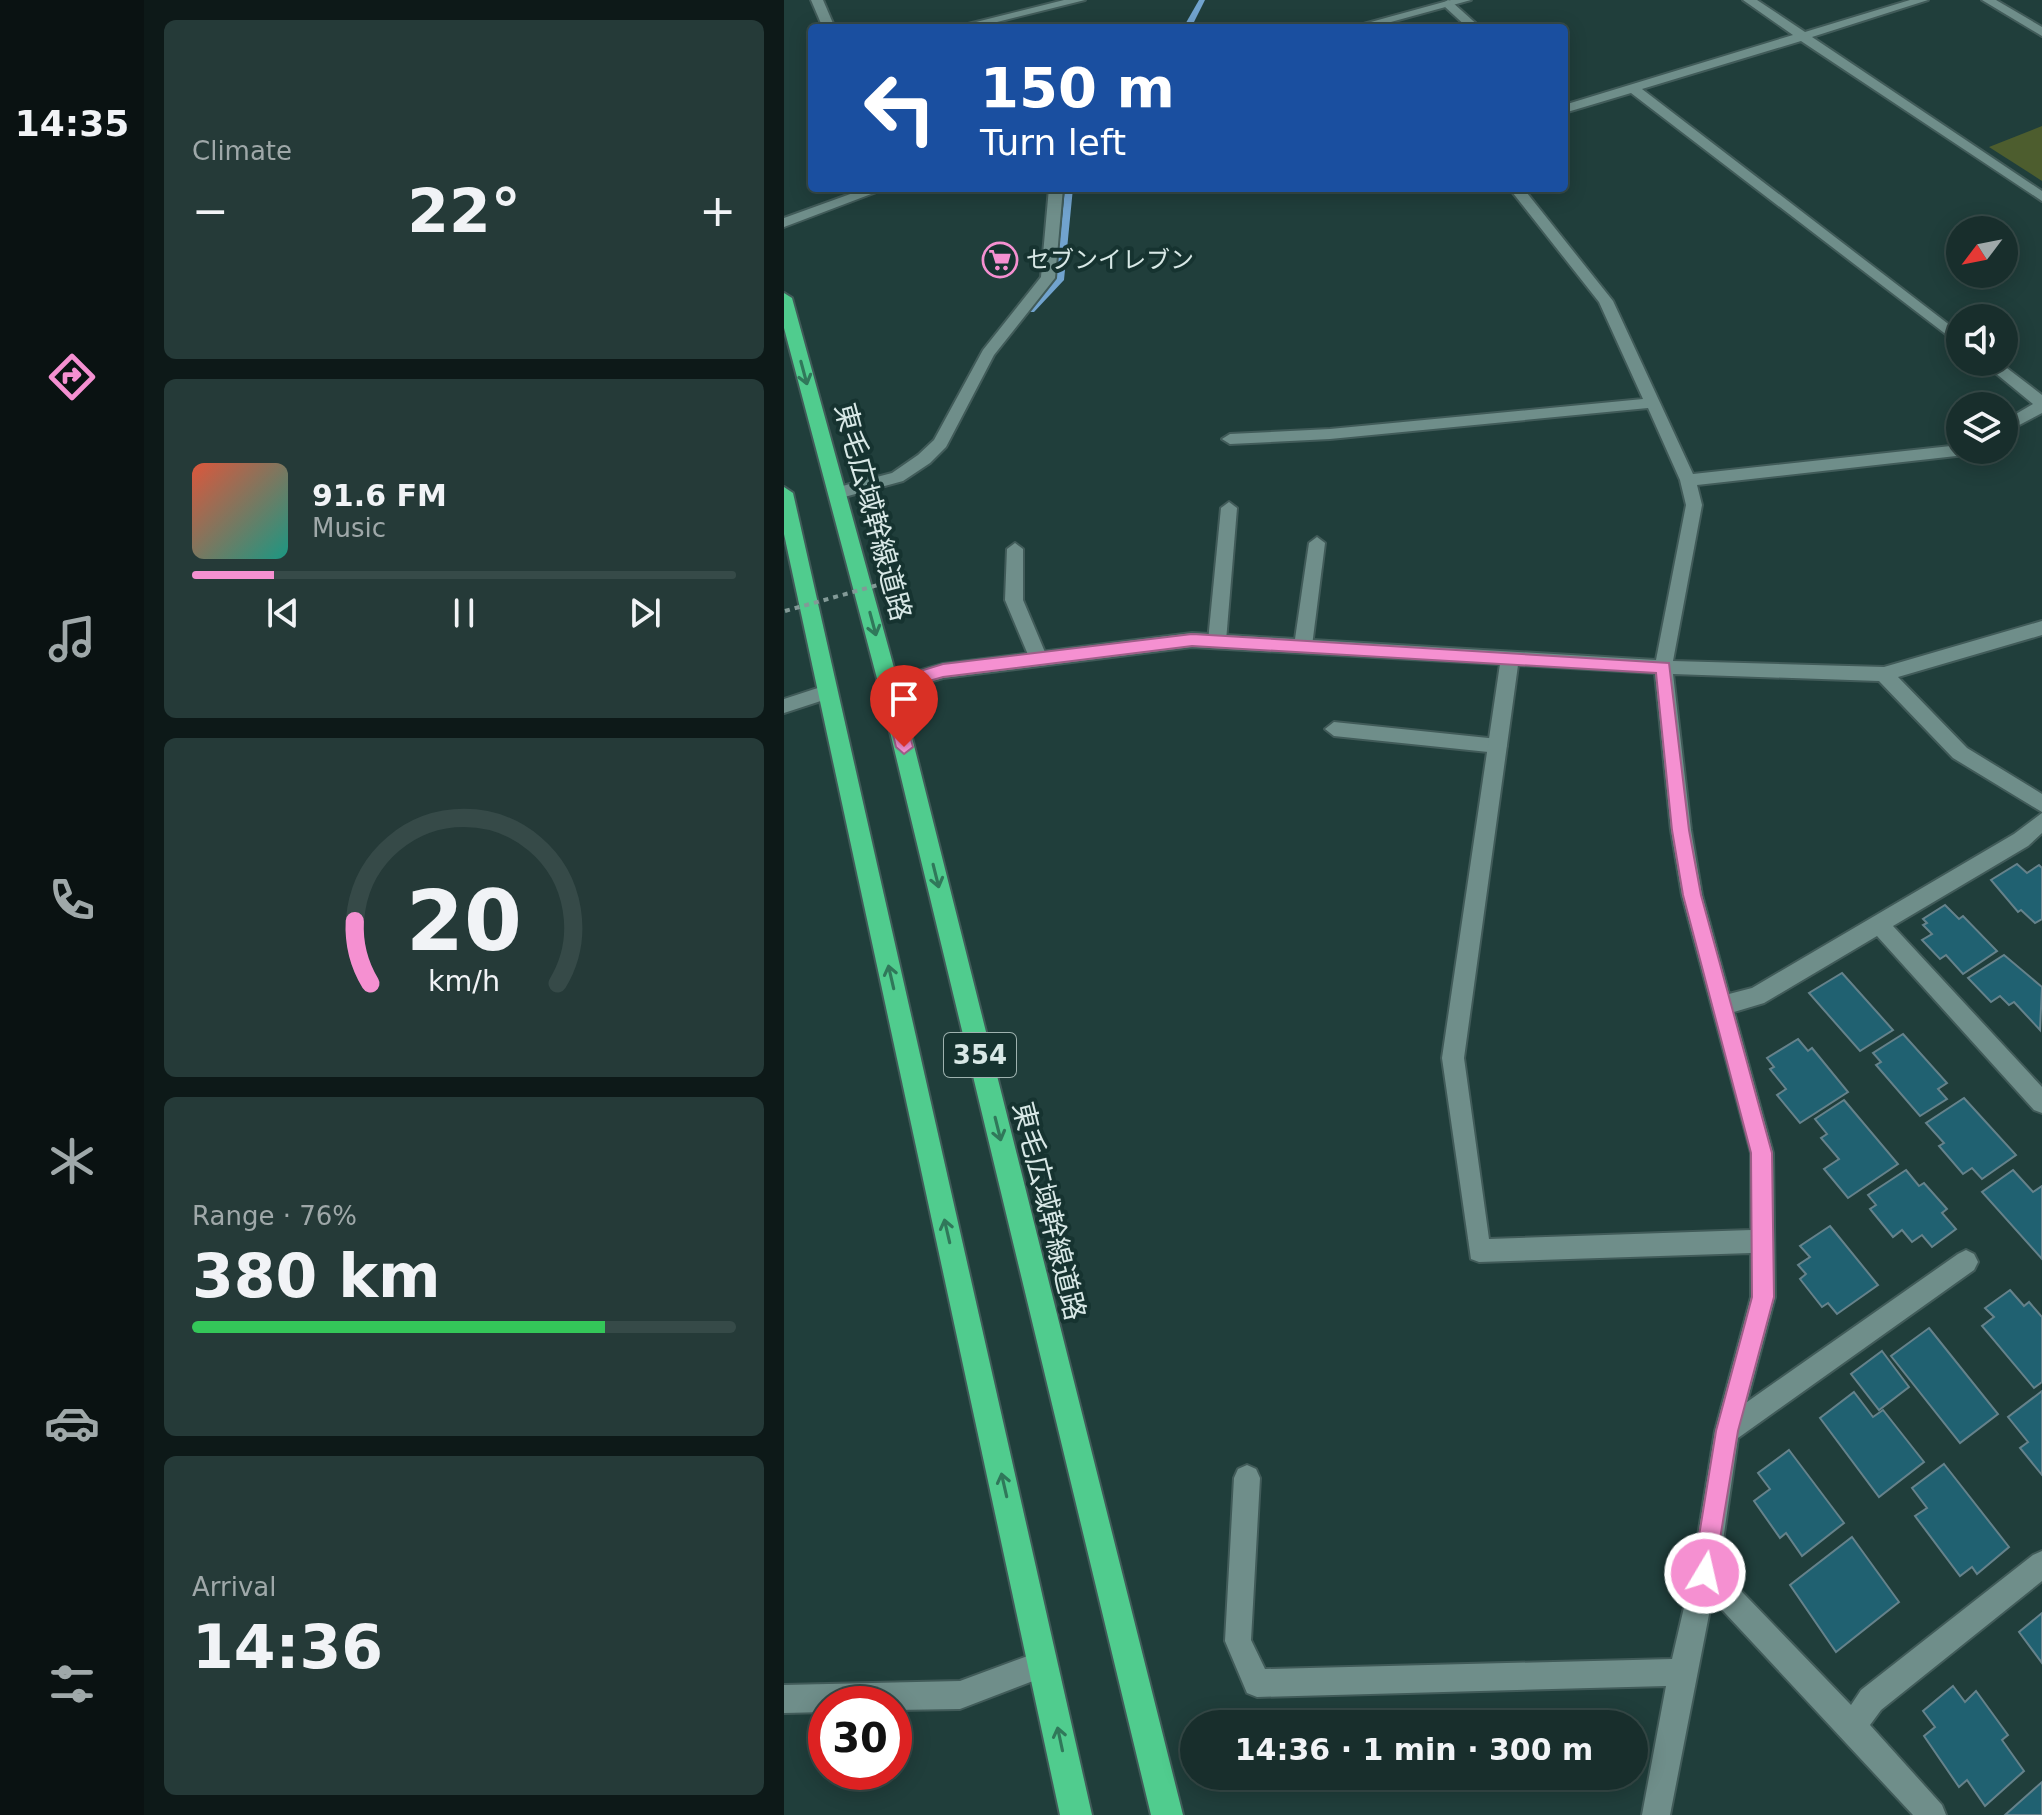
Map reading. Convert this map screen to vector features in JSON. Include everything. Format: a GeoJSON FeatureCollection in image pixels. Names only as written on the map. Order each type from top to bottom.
{"type":"FeatureCollection","features":[{"type":"Feature","properties":{"kind":"highway","name":"東毛広域幹線道路"},"geometry":{"type":"LineString","coordinates":[[784,298],[889,686],[1167,1815]]}},
{"type":"Feature","properties":{"kind":"highway","name":"354"},"geometry":{"type":"LineString","coordinates":[[784,493],[1076,1815]]}},
{"type":"Feature","properties":{"kind":"street"},"geometry":{"type":"LineString","coordinates":[[817,0],[827,24]]}},
{"type":"Feature","properties":{"kind":"street"},"geometry":{"type":"LineString","coordinates":[[975,24],[1079,0]]}},
{"type":"Feature","properties":{"kind":"street"},"geometry":{"type":"LineString","coordinates":[[1370,24],[1465,0]]}},
{"type":"Feature","properties":{"kind":"street"},"geometry":{"type":"LineString","coordinates":[[1749,0],[2042,197]]}},
{"type":"Feature","properties":{"kind":"street"},"geometry":{"type":"LineString","coordinates":[[1568,108],[1922,0]]}},
{"type":"Feature","properties":{"kind":"street"},"geometry":{"type":"LineString","coordinates":[[1988,0],[2042,32]]}},
{"type":"Feature","properties":{"kind":"street"},"geometry":{"type":"LineString","coordinates":[[1448,4],[1470,24]]}},
{"type":"Feature","properties":{"kind":"street"},"geometry":{"type":"LineString","coordinates":[[1633,88],[1946,329]]}},
{"type":"Feature","properties":{"kind":"street"},"geometry":{"type":"LineString","coordinates":[[784,223],[869,192]]}},
{"type":"Feature","properties":{"kind":"street"},"geometry":{"type":"LineString","coordinates":[[837,493],[897,477],[924,459],[940,443],[988,353],[1048,278],[1056,192]]}},
{"type":"Feature","properties":{"kind":"street"},"geometry":{"type":"LineString","coordinates":[[1519,192],[1606,301],[1688,480],[1694,505],[1663,667],[1681,830],[1692,895],[1762,1153],[1763,1297],[1727,1431],[1705,1573],[1682,1672],[1656,1815]]}},
{"type":"Feature","properties":{"kind":"street"},"geometry":{"type":"LineString","coordinates":[[2007,376],[2042,404],[2018,419]]}},
{"type":"Feature","properties":{"kind":"street"},"geometry":{"type":"LineString","coordinates":[[1230,439],[1330,434],[1652,403]]}},
{"type":"Feature","properties":{"kind":"street"},"geometry":{"type":"LineString","coordinates":[[1688,480],[1946,452]]}},
{"type":"Feature","properties":{"kind":"street"},"geometry":{"type":"LineString","coordinates":[[1217,641],[1229,508]]}},
{"type":"Feature","properties":{"kind":"street"},"geometry":{"type":"LineString","coordinates":[[1303,646],[1317,543]]}},
{"type":"Feature","properties":{"kind":"street"},"geometry":{"type":"LineString","coordinates":[[1015,549],[1014,600],[1038,657]]}},
{"type":"Feature","properties":{"kind":"street"},"geometry":{"type":"LineString","coordinates":[[889,686],[943,671],[1192,640],[1663,667],[1884,674],[2042,628]]}},
{"type":"Feature","properties":{"kind":"street"},"geometry":{"type":"LineString","coordinates":[[1510,658],[1453,1058],[1479,1251],[1763,1241]]}},
{"type":"Feature","properties":{"kind":"street"},"geometry":{"type":"LineString","coordinates":[[1884,674],[1960,753],[2042,804]]}},
{"type":"Feature","properties":{"kind":"street"},"geometry":{"type":"LineString","coordinates":[[784,706],[827,692]]}},
{"type":"Feature","properties":{"kind":"street"},"geometry":{"type":"LineString","coordinates":[[1334,729],[1498,746]]}},
{"type":"Feature","properties":{"kind":"street"},"geometry":{"type":"LineString","coordinates":[[1721,1006],[1757,996],[2021,840],[2042,821]]}},
{"type":"Feature","properties":{"kind":"street"},"geometry":{"type":"LineString","coordinates":[[1879,924],[2042,1103]]}},
{"type":"Feature","properties":{"kind":"street"},"geometry":{"type":"LineString","coordinates":[[1727,1431],[1966,1262]]}},
{"type":"Feature","properties":{"kind":"street"},"geometry":{"type":"LineString","coordinates":[[1247,1478],[1238,1641],[1257,1683],[1682,1672]]}},
{"type":"Feature","properties":{"kind":"street"},"geometry":{"type":"LineString","coordinates":[[1852,1726],[1871,1700],[2042,1564]]}},
{"type":"Feature","properties":{"kind":"street"},"geometry":{"type":"LineString","coordinates":[[1705,1573],[1852,1726],[1932,1815]]}},
{"type":"Feature","properties":{"kind":"street"},"geometry":{"type":"LineString","coordinates":[[784,1699],[960,1695],[1044,1663]]}},
{"type":"Feature","properties":{"kind":"path"},"geometry":{"type":"LineString","coordinates":[[785,611],[892,581]]}},
{"type":"Feature","properties":{"kind":"green space"},"geometry":{"type":"Polygon","coordinates":[[[2042,126],[2042,181],[1989,147],[2042,126]]]}},
{"type":"Feature","properties":{"kind":"building"},"geometry":{"type":"Polygon","coordinates":[[[2017,864],[2027,873],[2039,865],[2042,868],[2042,919],[2035,923],[2021,910],[2018,912],[1991,880],[2017,864]]]}},
{"type":"Feature","properties":{"kind":"building"},"geometry":{"type":"Polygon","coordinates":[[[1945,905],[1959,919],[1963,916],[1997,951],[1963,974],[1946,955],[1940,959],[1922,940],[1932,934],[1923,925],[1927,923],[1923,919],[1945,905]]]}},
{"type":"Feature","properties":{"kind":"building"},"geometry":{"type":"Polygon","coordinates":[[[2004,955],[2042,987],[2040,1030],[2014,1002],[2009,1005],[2000,996],[1991,1002],[1968,978],[2004,955]]]}},
{"type":"Feature","properties":{"kind":"building"},"geometry":{"type":"Polygon","coordinates":[[[1842,973],[1893,1030],[1860,1051],[1809,993],[1842,973]]]}},
{"type":"Feature","properties":{"kind":"building"},"geometry":{"type":"Polygon","coordinates":[[[1903,1034],[1947,1083],[1938,1089],[1947,1099],[1920,1116],[1876,1065],[1881,1062],[1873,1053],[1903,1034]]]}},
{"type":"Feature","properties":{"kind":"building"},"geometry":{"type":"Polygon","coordinates":[[[1798,1039],[1808,1051],[1812,1048],[1848,1092],[1800,1123],[1777,1095],[1786,1089],[1770,1069],[1774,1067],[1767,1058],[1798,1039]]]}},
{"type":"Feature","properties":{"kind":"building"},"geometry":{"type":"Polygon","coordinates":[[[1964,1098],[2016,1155],[1982,1179],[1972,1168],[1963,1174],[1939,1146],[1944,1143],[1926,1123],[1964,1098]]]}},
{"type":"Feature","properties":{"kind":"building"},"geometry":{"type":"Polygon","coordinates":[[[1844,1100],[1898,1164],[1848,1198],[1824,1169],[1839,1159],[1821,1138],[1827,1134],[1815,1119],[1844,1100]]]}},
{"type":"Feature","properties":{"kind":"building"},"geometry":{"type":"Polygon","coordinates":[[[1906,1170],[1919,1186],[1924,1183],[1947,1209],[1942,1213],[1956,1229],[1932,1247],[1922,1235],[1912,1242],[1902,1230],[1893,1237],[1870,1209],[1876,1205],[1868,1195],[1906,1170]]]}},
{"type":"Feature","properties":{"kind":"building"},"geometry":{"type":"Polygon","coordinates":[[[2013,1170],[2033,1192],[2042,1186],[2042,1259],[1982,1192],[2013,1170]]]}},
{"type":"Feature","properties":{"kind":"building"},"geometry":{"type":"Polygon","coordinates":[[[1830,1226],[1878,1285],[1837,1314],[1828,1303],[1822,1307],[1800,1279],[1806,1274],[1798,1265],[1810,1257],[1800,1246],[1830,1226]]]}},
{"type":"Feature","properties":{"kind":"building"},"geometry":{"type":"Polygon","coordinates":[[[2010,1290],[2024,1306],[2029,1302],[2042,1317],[2042,1382],[2034,1388],[1982,1326],[1994,1317],[1985,1308],[2010,1290]]]}},
{"type":"Feature","properties":{"kind":"building"},"geometry":{"type":"Polygon","coordinates":[[[1929,1328],[1998,1414],[1960,1443],[1891,1356],[1929,1328]]]}},
{"type":"Feature","properties":{"kind":"building"},"geometry":{"type":"Polygon","coordinates":[[[1882,1351],[1909,1387],[1879,1410],[1851,1374],[1882,1351]]]}},
{"type":"Feature","properties":{"kind":"building"},"geometry":{"type":"Polygon","coordinates":[[[2042,1391],[2042,1475],[2020,1448],[2028,1442],[2008,1417],[2042,1391]]]}},
{"type":"Feature","properties":{"kind":"building"},"geometry":{"type":"Polygon","coordinates":[[[1854,1392],[1873,1417],[1883,1410],[1924,1462],[1879,1497],[1820,1418],[1854,1392]]]}},
{"type":"Feature","properties":{"kind":"building"},"geometry":{"type":"Polygon","coordinates":[[[1789,1450],[1844,1523],[1802,1556],[1786,1533],[1780,1538],[1754,1501],[1770,1489],[1758,1473],[1789,1450]]]}},
{"type":"Feature","properties":{"kind":"building"},"geometry":{"type":"Polygon","coordinates":[[[1944,1464],[2009,1547],[1977,1574],[1972,1567],[1960,1576],[1915,1516],[1927,1508],[1912,1488],[1944,1464]]]}},
{"type":"Feature","properties":{"kind":"building"},"geometry":{"type":"Polygon","coordinates":[[[1852,1537],[1899,1602],[1836,1652],[1790,1585],[1852,1537]]]}},
{"type":"Feature","properties":{"kind":"building"},"geometry":{"type":"Polygon","coordinates":[[[2042,1613],[2042,1663],[2019,1632],[2042,1613]]]}},
{"type":"Feature","properties":{"kind":"building"},"geometry":{"type":"Polygon","coordinates":[[[1953,1686],[1965,1702],[1976,1691],[2008,1735],[2002,1740],[2024,1771],[1985,1806],[1967,1780],[1959,1787],[1924,1736],[1935,1727],[1923,1711],[1953,1686]]]}},
{"type":"Feature","properties":{"kind":"building"},"geometry":{"type":"Polygon","coordinates":[[[2042,1782],[2042,1815],[2005,1815],[2042,1782]]]}},
{"type":"Feature","properties":{"kind":"waterway"},"geometry":{"type":"LineString","coordinates":[[1189,24],[1202,0]]}},
{"type":"Feature","properties":{"kind":"waterway"},"geometry":{"type":"LineString","coordinates":[[1031,310],[1060,280],[1069,192]]}},
{"type":"Feature","properties":{"kind":"place","name":"セブンイレブン"},"geometry":{"type":"Point","coordinates":[1000,260]}},
{"type":"Feature","properties":{"kind":"route"},"geometry":{"type":"LineString","coordinates":[[904,747],[889,686],[943,671],[1192,640],[1663,667],[1681,830],[1692,895],[1762,1153],[1763,1297],[1727,1431],[1705,1573]]}}]}
